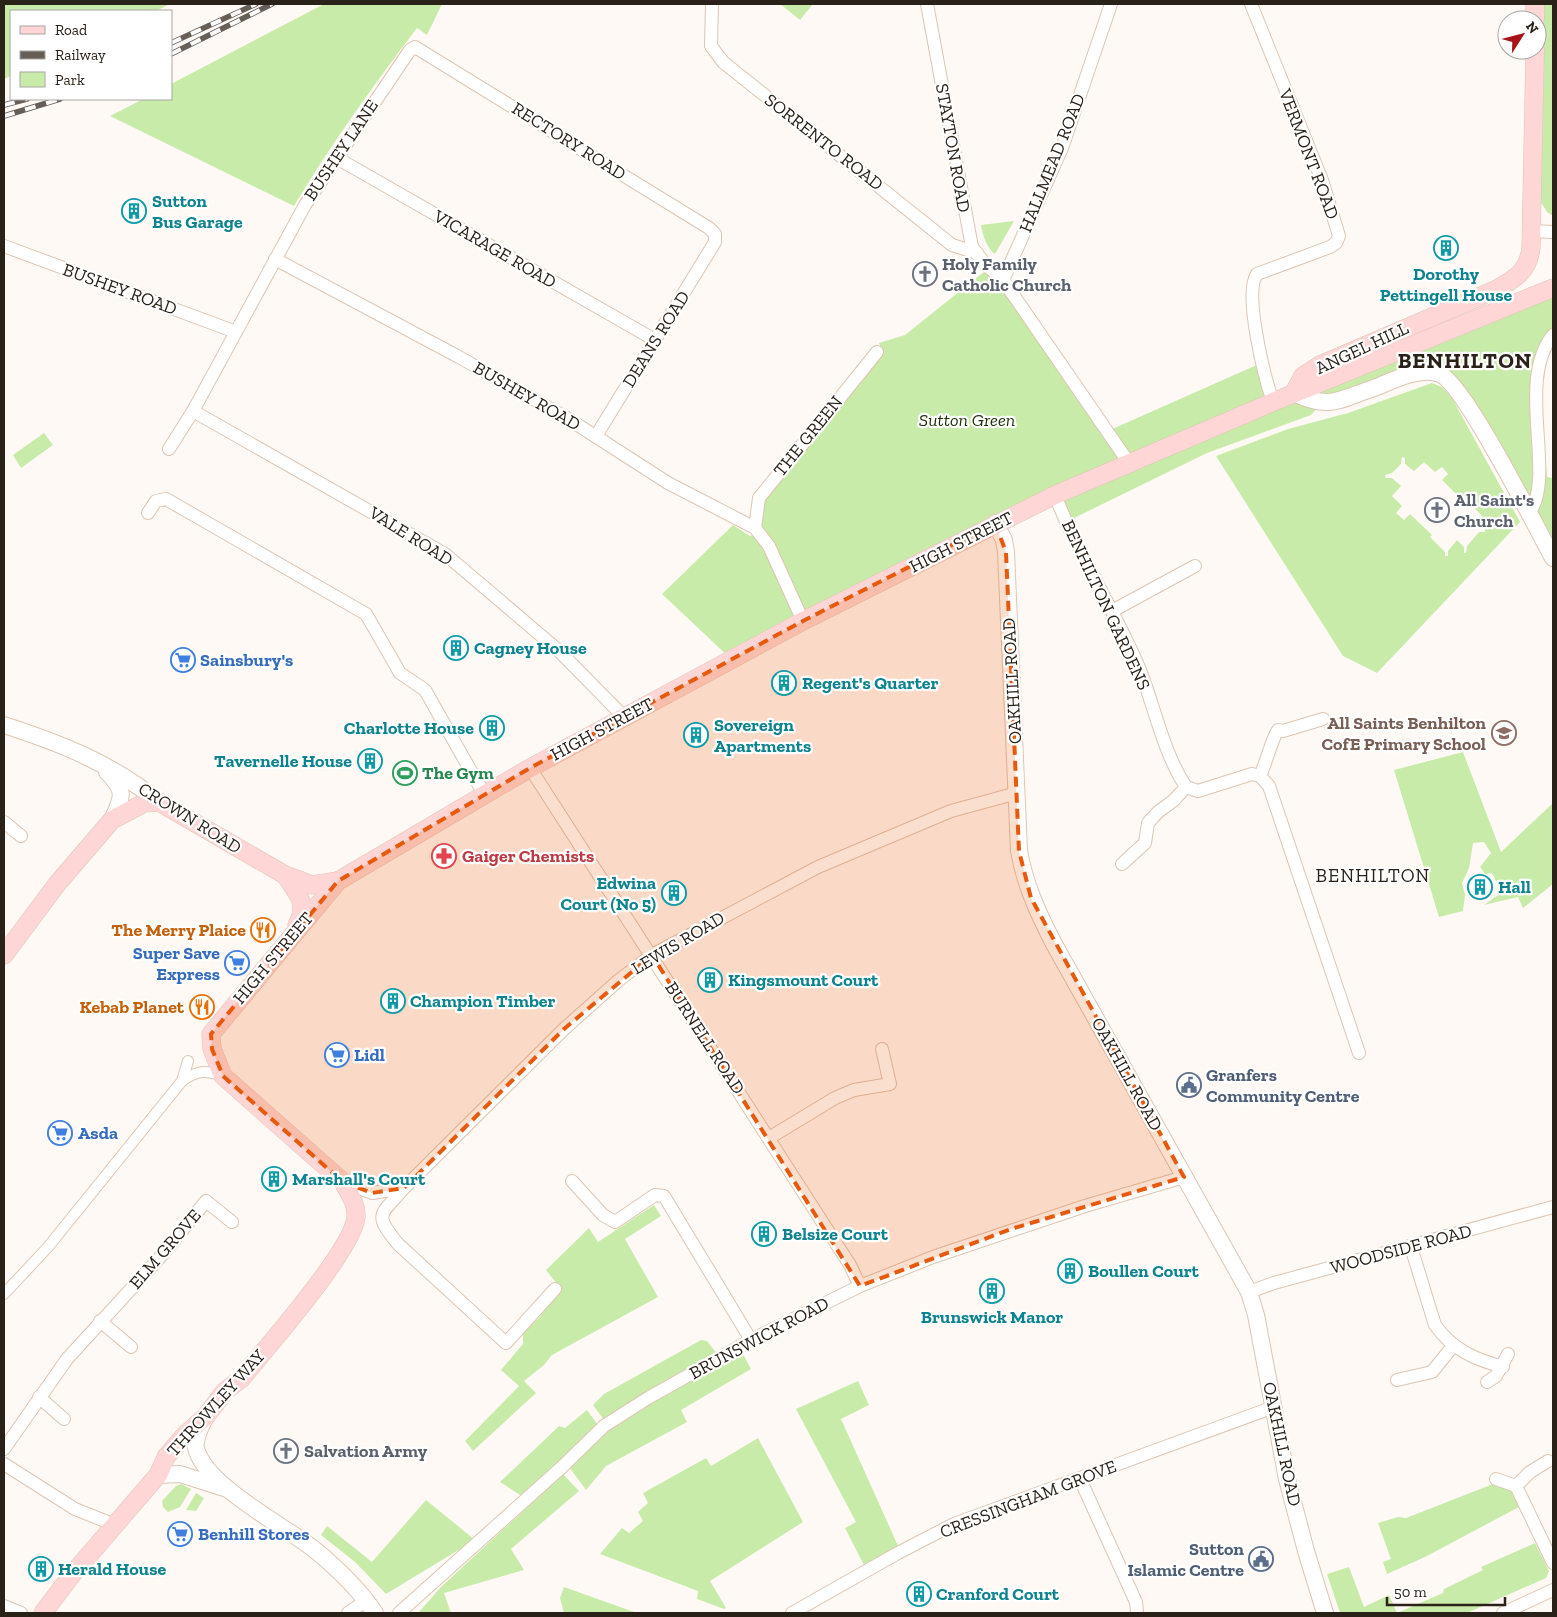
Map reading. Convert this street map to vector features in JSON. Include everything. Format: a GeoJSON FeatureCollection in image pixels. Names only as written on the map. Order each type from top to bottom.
{"type":"FeatureCollection","features":[{"type":"Feature","properties":{"kind":"main road","name":"ANGEL HILL"},"geometry":{"type":"LineString","coordinates":[[1294,393],[1304,376],[1320,365],[1510,282],[1522,274],[1530,258],[1535,60]]}},
{"type":"Feature","properties":{"kind":"main road","name":"ANGEL HILL"},"geometry":{"type":"LineString","coordinates":[[1294,393],[1553,288]]}},
{"type":"Feature","properties":{"kind":"main road","name":"HIGH STREET"},"geometry":{"type":"LineString","coordinates":[[223,1076],[212,1049],[211,1034],[338,881],[530,768],[803,621],[1055,494],[1294,393]]}},
{"type":"Feature","properties":{"kind":"main road"},"geometry":{"type":"LineString","coordinates":[[4,955],[57,884],[112,820],[144,802],[158,802]]}},
{"type":"Feature","properties":{"kind":"main road","name":"CROWN ROAD"},"geometry":{"type":"LineString","coordinates":[[158,802],[285,875],[312,884],[338,881]]}},
{"type":"Feature","properties":{"kind":"main road","name":"CROWN ROAD"},"geometry":{"type":"LineString","coordinates":[[285,875],[302,901],[304,914],[292,935]]}},
{"type":"Feature","properties":{"kind":"main road","name":"THROWLEY WAY"},"geometry":{"type":"LineString","coordinates":[[44,1613],[70,1577],[158,1475],[171,1451],[206,1416],[225,1391],[241,1379],[346,1243],[353,1230],[356,1215],[354,1200],[342,1182],[223,1076]]}},
{"type":"Feature","properties":{"kind":"street","name":"SORRENTO ROAD"},"geometry":{"type":"LineString","coordinates":[[712,4],[711,46],[722,62],[952,245],[977,253]]}},
{"type":"Feature","properties":{"kind":"street","name":"STAYTON ROAD"},"geometry":{"type":"LineString","coordinates":[[927,4],[970,240],[977,253],[1003,280]]}},
{"type":"Feature","properties":{"kind":"street","name":"HALLMEAD ROAD"},"geometry":{"type":"LineString","coordinates":[[1003,280],[1062,148],[1110,4]]}},
{"type":"Feature","properties":{"kind":"street","name":"VERMONT ROAD"},"geometry":{"type":"LineString","coordinates":[[1250,4],[1322,180],[1339,236],[1336,243],[1330,248],[1256,274],[1253,279],[1251,289],[1256,332],[1264,374],[1273,402]]}},
{"type":"Feature","properties":{"kind":"street","name":"BUSHEY LANE"},"geometry":{"type":"LineString","coordinates":[[275,259],[304,205],[335,157],[410,50],[415,47]]}},
{"type":"Feature","properties":{"kind":"street","name":"RECTORY ROAD"},"geometry":{"type":"LineString","coordinates":[[415,47],[709,228],[715,234],[715,242]]}},
{"type":"Feature","properties":{"kind":"street","name":"VICARAGE ROAD"},"geometry":{"type":"LineString","coordinates":[[335,157],[655,340]]}},
{"type":"Feature","properties":{"kind":"street"},"geometry":{"type":"LineString","coordinates":[[1531,231],[1553,232]]}},
{"type":"Feature","properties":{"kind":"street","name":"DEANS ROAD"},"geometry":{"type":"LineString","coordinates":[[596,436],[715,242]]}},
{"type":"Feature","properties":{"kind":"street","name":"BUSHEY ROAD"},"geometry":{"type":"LineString","coordinates":[[4,246],[236,332]]}},
{"type":"Feature","properties":{"kind":"street"},"geometry":{"type":"LineString","coordinates":[[169,449],[193,411],[275,259]]}},
{"type":"Feature","properties":{"kind":"street","name":"BUSHEY ROAD"},"geometry":{"type":"LineString","coordinates":[[275,259],[459,357],[596,436],[668,483],[755,528],[769,546],[803,621]]}},
{"type":"Feature","properties":{"kind":"street"},"geometry":{"type":"LineString","coordinates":[[1003,280],[1129,463]]}},
{"type":"Feature","properties":{"kind":"street"},"geometry":{"type":"LineString","coordinates":[[1529,512],[1538,507],[1545,497],[1549,484],[1549,456],[1542,361],[1549,340],[1553,335]]}},
{"type":"Feature","properties":{"kind":"street","name":"THE GREEN"},"geometry":{"type":"LineString","coordinates":[[755,528],[759,498],[876,352]]}},
{"type":"Feature","properties":{"kind":"street"},"geometry":{"type":"LineString","coordinates":[[1294,393],[1308,400],[1325,404],[1415,374],[1439,374],[1449,381],[1467,405],[1529,512],[1553,558]]}},
{"type":"Feature","properties":{"kind":"street","name":"VALE ROAD"},"geometry":{"type":"LineString","coordinates":[[193,411],[445,554],[558,650],[624,717]]}},
{"type":"Feature","properties":{"kind":"street","name":"BENHILTON GARDENS"},"geometry":{"type":"LineString","coordinates":[[1055,494],[1068,525],[1140,669],[1172,761],[1186,787]]}},
{"type":"Feature","properties":{"kind":"street"},"geometry":{"type":"LineString","coordinates":[[148,513],[156,502],[166,499],[366,614],[400,673],[425,690],[484,794]]}},
{"type":"Feature","properties":{"kind":"street","name":"OAKHILL ROAD"},"geometry":{"type":"LineString","coordinates":[[995,523],[1004,540],[1006,552],[1018,851],[1030,898],[1249,1292],[1256,1315],[1287,1479],[1325,1613]]}},
{"type":"Feature","properties":{"kind":"street"},"geometry":{"type":"LineString","coordinates":[[1112,611],[1195,566]]}},
{"type":"Feature","properties":{"kind":"street"},"geometry":{"type":"LineString","coordinates":[[1260,776],[1268,760],[1274,734],[1278,730],[1283,731],[1324,719]]}},
{"type":"Feature","properties":{"kind":"street","name":"CROWN ROAD"},"geometry":{"type":"LineString","coordinates":[[4,725],[53,741],[95,760],[139,786],[158,802]]}},
{"type":"Feature","properties":{"kind":"street","name":"CROWN ROAD"},"geometry":{"type":"LineString","coordinates":[[95,760],[119,784],[121,800],[112,820]]}},
{"type":"Feature","properties":{"kind":"street","name":"BURNELL ROAD"},"geometry":{"type":"LineString","coordinates":[[530,768],[770,1138],[850,1265],[860,1286]]}},
{"type":"Feature","properties":{"kind":"street"},"geometry":{"type":"LineString","coordinates":[[1122,864],[1145,843],[1148,823],[1186,787],[1198,791],[1243,776],[1252,774],[1260,776],[1269,786],[1359,1053]]}},
{"type":"Feature","properties":{"kind":"street","name":"LEWIS ROAD"},"geometry":{"type":"LineString","coordinates":[[555,1289],[506,1343],[416,1262],[382,1225],[380,1219],[383,1212],[404,1188],[564,1029],[619,980],[652,955],[818,867],[951,811],[1017,793]]}},
{"type":"Feature","properties":{"kind":"street"},"geometry":{"type":"LineString","coordinates":[[4,822],[21,836]]}},
{"type":"Feature","properties":{"kind":"street"},"geometry":{"type":"LineString","coordinates":[[770,1138],[835,1098],[854,1090],[890,1084],[882,1049]]}},
{"type":"Feature","properties":{"kind":"street"},"geometry":{"type":"LineString","coordinates":[[182,1081],[188,1061]]}},
{"type":"Feature","properties":{"kind":"street"},"geometry":{"type":"LineString","coordinates":[[4,1294],[48,1247],[182,1081],[194,1072],[205,1070],[223,1076]]}},
{"type":"Feature","properties":{"kind":"street","name":"BRUNSWICK ROAD"},"geometry":{"type":"LineString","coordinates":[[399,1613],[562,1467],[604,1426],[648,1398],[751,1340],[860,1286],[1012,1229],[1184,1177]]}},
{"type":"Feature","properties":{"kind":"street"},"geometry":{"type":"LineString","coordinates":[[572,1181],[602,1215],[615,1222],[655,1195],[664,1196],[751,1340]]}},
{"type":"Feature","properties":{"kind":"street"},"geometry":{"type":"LineString","coordinates":[[342,1182],[372,1193],[404,1188]]}},
{"type":"Feature","properties":{"kind":"street","name":"ELM GROVE"},"geometry":{"type":"LineString","coordinates":[[4,1449],[39,1396],[100,1321],[162,1255],[206,1200],[232,1222]]}},
{"type":"Feature","properties":{"kind":"street","name":"WOODSIDE ROAD"},"geometry":{"type":"LineString","coordinates":[[1249,1292],[1274,1283],[1553,1207]]}},
{"type":"Feature","properties":{"kind":"street"},"geometry":{"type":"LineString","coordinates":[[1411,1247],[1435,1326],[1453,1346],[1478,1360],[1503,1367]]}},
{"type":"Feature","properties":{"kind":"street"},"geometry":{"type":"LineString","coordinates":[[100,1321],[131,1348]]}},
{"type":"Feature","properties":{"kind":"street"},"geometry":{"type":"LineString","coordinates":[[1397,1380],[1432,1372],[1453,1346]]}},
{"type":"Feature","properties":{"kind":"street"},"geometry":{"type":"LineString","coordinates":[[1487,1382],[1496,1376],[1503,1367],[1508,1354]]}},
{"type":"Feature","properties":{"kind":"street"},"geometry":{"type":"LineString","coordinates":[[39,1396],[64,1419]]}},
{"type":"Feature","properties":{"kind":"street","name":"CRESSINGHAM GROVE"},"geometry":{"type":"LineString","coordinates":[[792,1613],[898,1553],[954,1524],[1080,1480],[1274,1407]]}},
{"type":"Feature","properties":{"kind":"street"},"geometry":{"type":"LineString","coordinates":[[206,1416],[195,1441],[205,1466],[229,1490],[314,1550],[343,1573],[371,1607],[348,1613]]}},
{"type":"Feature","properties":{"kind":"street"},"geometry":{"type":"LineString","coordinates":[[1516,1486],[1530,1472],[1548,1461]]}},
{"type":"Feature","properties":{"kind":"street"},"geometry":{"type":"LineString","coordinates":[[4,1464],[75,1509],[115,1526]]}},
{"type":"Feature","properties":{"kind":"street"},"geometry":{"type":"LineString","coordinates":[[158,1475],[180,1474],[229,1490]]}},
{"type":"Feature","properties":{"kind":"street"},"geometry":{"type":"LineString","coordinates":[[1496,1479],[1516,1486],[1553,1563]]}},
{"type":"Feature","properties":{"kind":"street"},"geometry":{"type":"LineString","coordinates":[[1080,1480],[1136,1602],[1137,1613]]}},
{"type":"Feature","properties":{"kind":"street"},"geometry":{"type":"LineString","coordinates":[[1503,1613],[1553,1590]]}},
{"type":"Feature","properties":{"kind":"street"},"geometry":{"type":"LineString","coordinates":[[4,1606],[21,1613]]}},
{"type":"Feature","properties":{"kind":"highlighted area"},"geometry":{"type":"Polygon","coordinates":[[[995,523],[1006,552],[1019,851],[1031,898],[1184,1177],[1011,1229],[860,1286],[652,955],[564,1029],[404,1188],[372,1193],[343,1182],[223,1076],[212,1049],[211,1034],[338,881],[530,768],[803,621],[995,523]]]}},
{"type":"Feature","properties":{"kind":"green space"},"geometry":{"type":"Polygon","coordinates":[[[4,4],[170,4],[158,10],[10,10],[10,76],[4,79],[4,4]]]}},
{"type":"Feature","properties":{"kind":"green space"},"geometry":{"type":"Polygon","coordinates":[[[324,4],[442,4],[427,35],[417,28],[384,72],[294,206],[110,116],[141,100],[172,100],[172,83],[324,4]]]}},
{"type":"Feature","properties":{"kind":"green space"},"geometry":{"type":"Polygon","coordinates":[[[780,4],[813,4],[800,20],[780,4]]]}},
{"type":"Feature","properties":{"kind":"green space"},"geometry":{"type":"Polygon","coordinates":[[[1539,4],[1553,4],[1553,216],[1547,212],[1536,194],[1538,60],[1547,60],[1547,10],[1539,10],[1539,4]]]}},
{"type":"Feature","properties":{"kind":"green space"},"geometry":{"type":"Polygon","coordinates":[[[1014,221],[995,254],[987,245],[981,225],[1014,221]]]}},
{"type":"Feature","properties":{"kind":"green space","name":"Sutton Green"},"geometry":{"type":"Polygon","coordinates":[[[985,271],[1002,285],[1125,461],[731,659],[662,594],[733,525],[750,536],[759,532],[766,496],[883,354],[879,343],[905,335],[985,271]]]}},
{"type":"Feature","properties":{"kind":"green space"},"geometry":{"type":"Polygon","coordinates":[[[1550,294],[1553,300],[1553,330],[1538,361],[1547,477],[1553,478],[1553,553],[1439,370],[1326,399],[1303,393],[1550,294]]]}},
{"type":"Feature","properties":{"kind":"green space"},"geometry":{"type":"Polygon","coordinates":[[[1259,364],[1270,400],[1131,460],[1110,430],[1259,364]]]}},
{"type":"Feature","properties":{"kind":"green space"},"geometry":{"type":"Polygon","coordinates":[[[1432,383],[1442,387],[1452,398],[1520,522],[1377,673],[1343,656],[1216,456],[1288,429],[1348,413],[1432,383]],[[1402,457],[1401,464],[1392,473],[1385,475],[1386,478],[1392,478],[1401,486],[1392,496],[1402,506],[1396,513],[1404,520],[1410,514],[1432,535],[1430,537],[1445,552],[1445,556],[1448,556],[1448,551],[1457,540],[1464,547],[1464,553],[1466,553],[1467,546],[1479,532],[1485,532],[1485,528],[1479,529],[1474,525],[1482,516],[1466,499],[1463,501],[1442,480],[1448,474],[1442,467],[1435,472],[1424,462],[1414,471],[1405,464],[1405,458],[1402,457]]]}},
{"type":"Feature","properties":{"kind":"green space"},"geometry":{"type":"Polygon","coordinates":[[[1294,397],[1318,407],[1311,415],[1207,453],[1070,520],[1062,500],[1294,397]]]}},
{"type":"Feature","properties":{"kind":"green space"},"geometry":{"type":"Polygon","coordinates":[[[44,433],[53,445],[21,468],[13,455],[44,433]]]}},
{"type":"Feature","properties":{"kind":"green space"},"geometry":{"type":"Polygon","coordinates":[[[1463,752],[1501,852],[1553,803],[1553,884],[1523,908],[1518,897],[1484,905],[1498,895],[1498,885],[1492,873],[1485,874],[1480,867],[1491,853],[1484,842],[1473,843],[1469,868],[1462,883],[1465,895],[1463,911],[1439,917],[1394,770],[1463,752]]]}},
{"type":"Feature","properties":{"kind":"green space"},"geometry":{"type":"Polygon","coordinates":[[[654,1205],[661,1216],[625,1239],[658,1297],[552,1355],[544,1365],[524,1381],[536,1393],[473,1451],[465,1441],[519,1386],[501,1370],[523,1344],[523,1331],[538,1319],[561,1289],[546,1270],[589,1228],[598,1242],[654,1205]]]}},
{"type":"Feature","properties":{"kind":"green space"},"geometry":{"type":"Polygon","coordinates":[[[701,1340],[707,1341],[718,1355],[604,1420],[593,1405],[604,1394],[701,1340]]]}},
{"type":"Feature","properties":{"kind":"green space"},"geometry":{"type":"Polygon","coordinates":[[[741,1350],[751,1369],[681,1410],[687,1422],[606,1466],[586,1490],[569,1467],[607,1430],[741,1350]]]}},
{"type":"Feature","properties":{"kind":"green space"},"geometry":{"type":"Polygon","coordinates":[[[858,1381],[869,1405],[841,1419],[899,1548],[866,1569],[845,1528],[856,1522],[796,1409],[858,1381]]]}},
{"type":"Feature","properties":{"kind":"green space"},"geometry":{"type":"Polygon","coordinates":[[[587,1410],[598,1425],[559,1464],[520,1495],[500,1482],[559,1426],[565,1428],[587,1410]]]}},
{"type":"Feature","properties":{"kind":"green space"},"geometry":{"type":"Polygon","coordinates":[[[758,1438],[803,1522],[710,1581],[726,1608],[724,1609],[697,1599],[698,1591],[600,1554],[622,1528],[629,1533],[643,1521],[638,1512],[648,1503],[643,1493],[706,1458],[711,1466],[758,1438]]]}},
{"type":"Feature","properties":{"kind":"green space"},"geometry":{"type":"Polygon","coordinates":[[[563,1474],[579,1491],[511,1549],[524,1570],[444,1593],[451,1613],[418,1613],[441,1587],[563,1474]]]}},
{"type":"Feature","properties":{"kind":"green space"},"geometry":{"type":"Polygon","coordinates":[[[181,1484],[191,1489],[180,1507],[168,1512],[163,1507],[162,1501],[176,1486],[181,1484]]]}},
{"type":"Feature","properties":{"kind":"green space"},"geometry":{"type":"Polygon","coordinates":[[[1493,1484],[1511,1491],[1519,1507],[1425,1557],[1387,1574],[1383,1562],[1391,1559],[1378,1523],[1398,1517],[1406,1518],[1493,1484]]]}},
{"type":"Feature","properties":{"kind":"green space"},"geometry":{"type":"Polygon","coordinates":[[[196,1493],[204,1498],[196,1511],[186,1510],[196,1493]]]}},
{"type":"Feature","properties":{"kind":"green space"},"geometry":{"type":"Polygon","coordinates":[[[426,1500],[475,1540],[386,1594],[355,1562],[321,1535],[327,1526],[372,1562],[426,1500]]]}},
{"type":"Feature","properties":{"kind":"green space"},"geometry":{"type":"Polygon","coordinates":[[[1535,1543],[1549,1571],[1546,1578],[1467,1613],[1397,1613],[1443,1593],[1444,1589],[1483,1570],[1481,1567],[1535,1543]]]}},
{"type":"Feature","properties":{"kind":"green space"},"geometry":{"type":"Polygon","coordinates":[[[1349,1567],[1364,1607],[1389,1595],[1397,1613],[1340,1613],[1327,1574],[1349,1567]]]}},
{"type":"Feature","properties":{"kind":"green space"},"geometry":{"type":"Polygon","coordinates":[[[564,1587],[637,1613],[564,1613],[560,1598],[564,1587]]]}},
{"type":"Feature","properties":{"kind":"railway"},"geometry":{"type":"LineString","coordinates":[[172,43],[256,4]]}},
{"type":"Feature","properties":{"kind":"railway"},"geometry":{"type":"LineString","coordinates":[[172,54],[272,4]]}},
{"type":"Feature","properties":{"kind":"railway"},"geometry":{"type":"LineString","coordinates":[[4,105],[23,100]]}},
{"type":"Feature","properties":{"kind":"railway"},"geometry":{"type":"LineString","coordinates":[[4,116],[57,100]]}},
{"type":"Feature","properties":{"kind":"place","name":"Sutton Bus Garage"},"geometry":{"type":"Point","coordinates":[134,211]}},
{"type":"Feature","properties":{"kind":"place","name":"Dorothy Pettingell House"},"geometry":{"type":"Point","coordinates":[1446,248]}},
{"type":"Feature","properties":{"kind":"place","name":"Holy Family Catholic Church"},"geometry":{"type":"Point","coordinates":[925,274]}},
{"type":"Feature","properties":{"kind":"place","name":"All Saint's Church"},"geometry":{"type":"Point","coordinates":[1437,510]}},
{"type":"Feature","properties":{"kind":"place","name":"Cagney House"},"geometry":{"type":"Point","coordinates":[456,648]}},
{"type":"Feature","properties":{"kind":"place","name":"Sainsbury's"},"geometry":{"type":"Point","coordinates":[183,660]}},
{"type":"Feature","properties":{"kind":"place","name":"Regent's Quarter"},"geometry":{"type":"Point","coordinates":[784,683]}},
{"type":"Feature","properties":{"kind":"place","name":"Charlotte House"},"geometry":{"type":"Point","coordinates":[492,728]}},
{"type":"Feature","properties":{"kind":"place","name":"All Saints Benhilton CofE Primary School"},"geometry":{"type":"Point","coordinates":[1504,733]}},
{"type":"Feature","properties":{"kind":"place","name":"Sovereign Apartments"},"geometry":{"type":"Point","coordinates":[696,735]}},
{"type":"Feature","properties":{"kind":"place","name":"Tavernelle House"},"geometry":{"type":"Point","coordinates":[370,761]}},
{"type":"Feature","properties":{"kind":"place","name":"The Gym"},"geometry":{"type":"Point","coordinates":[405,773]}},
{"type":"Feature","properties":{"kind":"place","name":"Gaiger Chemists"},"geometry":{"type":"Point","coordinates":[444,856]}},
{"type":"Feature","properties":{"kind":"place","name":"Hall"},"geometry":{"type":"Point","coordinates":[1480,887]}},
{"type":"Feature","properties":{"kind":"place","name":"Edwina Court (No 5)"},"geometry":{"type":"Point","coordinates":[674,893]}},
{"type":"Feature","properties":{"kind":"place","name":"The Merry Plaice"},"geometry":{"type":"Point","coordinates":[263,930]}},
{"type":"Feature","properties":{"kind":"place","name":"Super Save Express"},"geometry":{"type":"Point","coordinates":[237,963]}},
{"type":"Feature","properties":{"kind":"place","name":"Kingsmount Court"},"geometry":{"type":"Point","coordinates":[710,980]}},
{"type":"Feature","properties":{"kind":"place","name":"Champion Timber"},"geometry":{"type":"Point","coordinates":[393,1001]}},
{"type":"Feature","properties":{"kind":"place","name":"Kebab Planet"},"geometry":{"type":"Point","coordinates":[202,1007]}},
{"type":"Feature","properties":{"kind":"place","name":"Lidl"},"geometry":{"type":"Point","coordinates":[337,1055]}},
{"type":"Feature","properties":{"kind":"place","name":"Granfers Community Centre"},"geometry":{"type":"Point","coordinates":[1189,1085]}},
{"type":"Feature","properties":{"kind":"place","name":"Asda"},"geometry":{"type":"Point","coordinates":[60,1133]}},
{"type":"Feature","properties":{"kind":"place","name":"Marshall's Court"},"geometry":{"type":"Point","coordinates":[274,1179]}},
{"type":"Feature","properties":{"kind":"place","name":"Belsize Court"},"geometry":{"type":"Point","coordinates":[764,1234]}},
{"type":"Feature","properties":{"kind":"place","name":"Boullen Court"},"geometry":{"type":"Point","coordinates":[1070,1271]}},
{"type":"Feature","properties":{"kind":"place","name":"Brunswick Manor"},"geometry":{"type":"Point","coordinates":[992,1291]}},
{"type":"Feature","properties":{"kind":"place","name":"Salvation Army"},"geometry":{"type":"Point","coordinates":[286,1451]}},
{"type":"Feature","properties":{"kind":"place","name":"Benhill Stores"},"geometry":{"type":"Point","coordinates":[180,1534]}},
{"type":"Feature","properties":{"kind":"place","name":"Sutton Islamic Centre"},"geometry":{"type":"Point","coordinates":[1261,1559]}},
{"type":"Feature","properties":{"kind":"place","name":"Herald House"},"geometry":{"type":"Point","coordinates":[41,1569]}},
{"type":"Feature","properties":{"kind":"place","name":"Cranford Court"},"geometry":{"type":"Point","coordinates":[919,1594]}},
{"type":"Feature","properties":{"kind":"district","name":"BENHILTON"},"geometry":{"type":"Point","coordinates":[1465,360]}},
{"type":"Feature","properties":{"kind":"district","name":"BENHILTON"},"geometry":{"type":"Point","coordinates":[1373,875]}}]}
